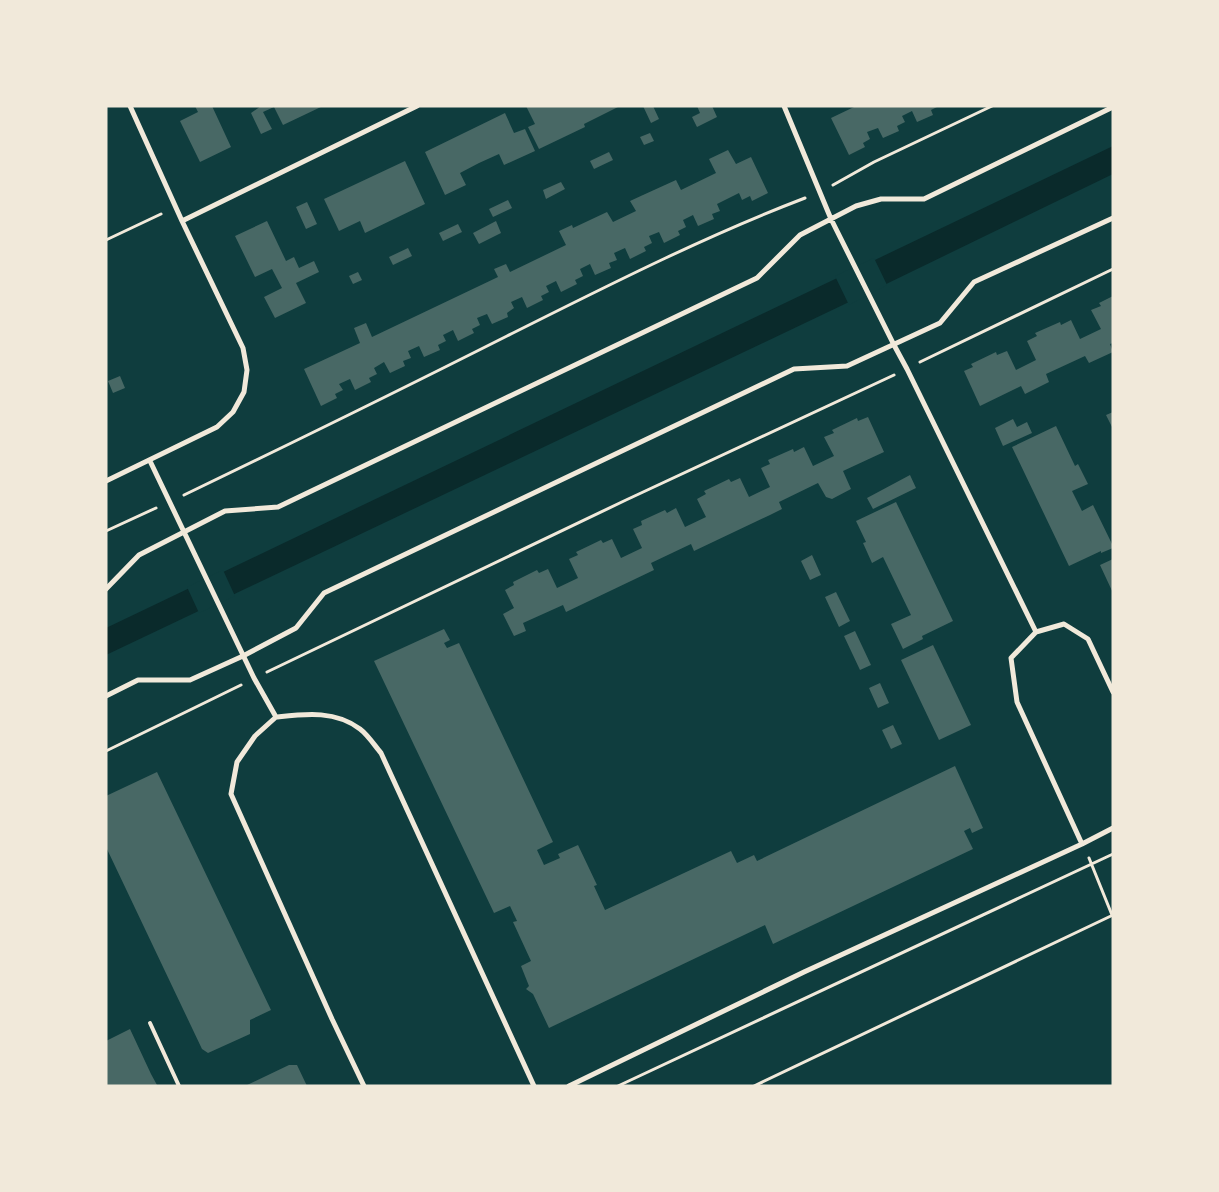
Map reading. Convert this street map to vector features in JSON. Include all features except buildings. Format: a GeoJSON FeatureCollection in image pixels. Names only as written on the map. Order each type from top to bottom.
{"type":"FeatureCollection","features":[{"type":"Feature","properties":{"kind":"street"},"geometry":{"type":"LineString","coordinates":[[106,481],[217,427],[233,412],[244,392],[247,370],[243,348],[175,207],[130,106]]}},
{"type":"Feature","properties":{"kind":"street"},"geometry":{"type":"LineString","coordinates":[[182,221],[417,106]]}},
{"type":"Feature","properties":{"kind":"street"},"geometry":{"type":"LineString","coordinates":[[784,106],[831,219],[1036,632]]}},
{"type":"Feature","properties":{"kind":"street"},"geometry":{"type":"LineString","coordinates":[[106,589],[139,555],[225,511],[278,507],[757,278],[800,235],[856,206],[881,199],[924,199],[1113,107]]}},
{"type":"Feature","properties":{"kind":"street"},"geometry":{"type":"LineString","coordinates":[[106,696],[138,680],[190,680],[243,656],[296,628],[324,593],[794,369],[847,366],[894,345],[940,323],[974,282],[1113,218]]}},
{"type":"Feature","properties":{"kind":"street"},"geometry":{"type":"LineString","coordinates":[[150,460],[243,656],[276,717]]}},
{"type":"Feature","properties":{"kind":"street"},"geometry":{"type":"LineString","coordinates":[[1082,844],[1017,702],[1011,658],[1036,632],[1064,624],[1088,640],[1113,692]]}},
{"type":"Feature","properties":{"kind":"street"},"geometry":{"type":"LineString","coordinates":[[364,1086],[231,794],[237,762],[255,736],[276,717],[310,714],[339,718],[361,730],[381,753],[534,1086]]}},
{"type":"Feature","properties":{"kind":"street"},"geometry":{"type":"LineString","coordinates":[[569,1086],[804,972],[1113,828]]}},
{"type":"Feature","properties":{"kind":"lane"},"geometry":{"type":"LineString","coordinates":[[150,1023],[179,1086]]}},
{"type":"Feature","properties":{"kind":"path"},"geometry":{"type":"LineString","coordinates":[[106,531],[309,435],[582,299],[756,217],[820,192],[874,162],[992,106]]}},
{"type":"Feature","properties":{"kind":"path"},"geometry":{"type":"LineString","coordinates":[[106,240],[175,207]]}},
{"type":"Feature","properties":{"kind":"path"},"geometry":{"type":"LineString","coordinates":[[106,751],[254,678],[626,500],[907,369],[1113,269]]}},
{"type":"Feature","properties":{"kind":"path"},"geometry":{"type":"LineString","coordinates":[[754,1086],[1112,915],[1082,844]]}},
{"type":"Feature","properties":{"kind":"path"},"geometry":{"type":"LineString","coordinates":[[618,1086],[1113,854]]}},
{"type":"Feature","properties":{"kind":"water"},"geometry":{"type":"Polygon","coordinates":[[[1113,146],[1113,174],[847,303],[106,655],[106,628],[1113,146]]]}},
{"type":"Feature","properties":{"kind":"pier"},"geometry":{"type":"Polygon","coordinates":[[[874,258],[887,285],[849,305],[835,276],[874,258]]]}},
{"type":"Feature","properties":{"kind":"pier"},"geometry":{"type":"Polygon","coordinates":[[[223,570],[235,596],[199,613],[187,587],[223,570]]]}}]}
